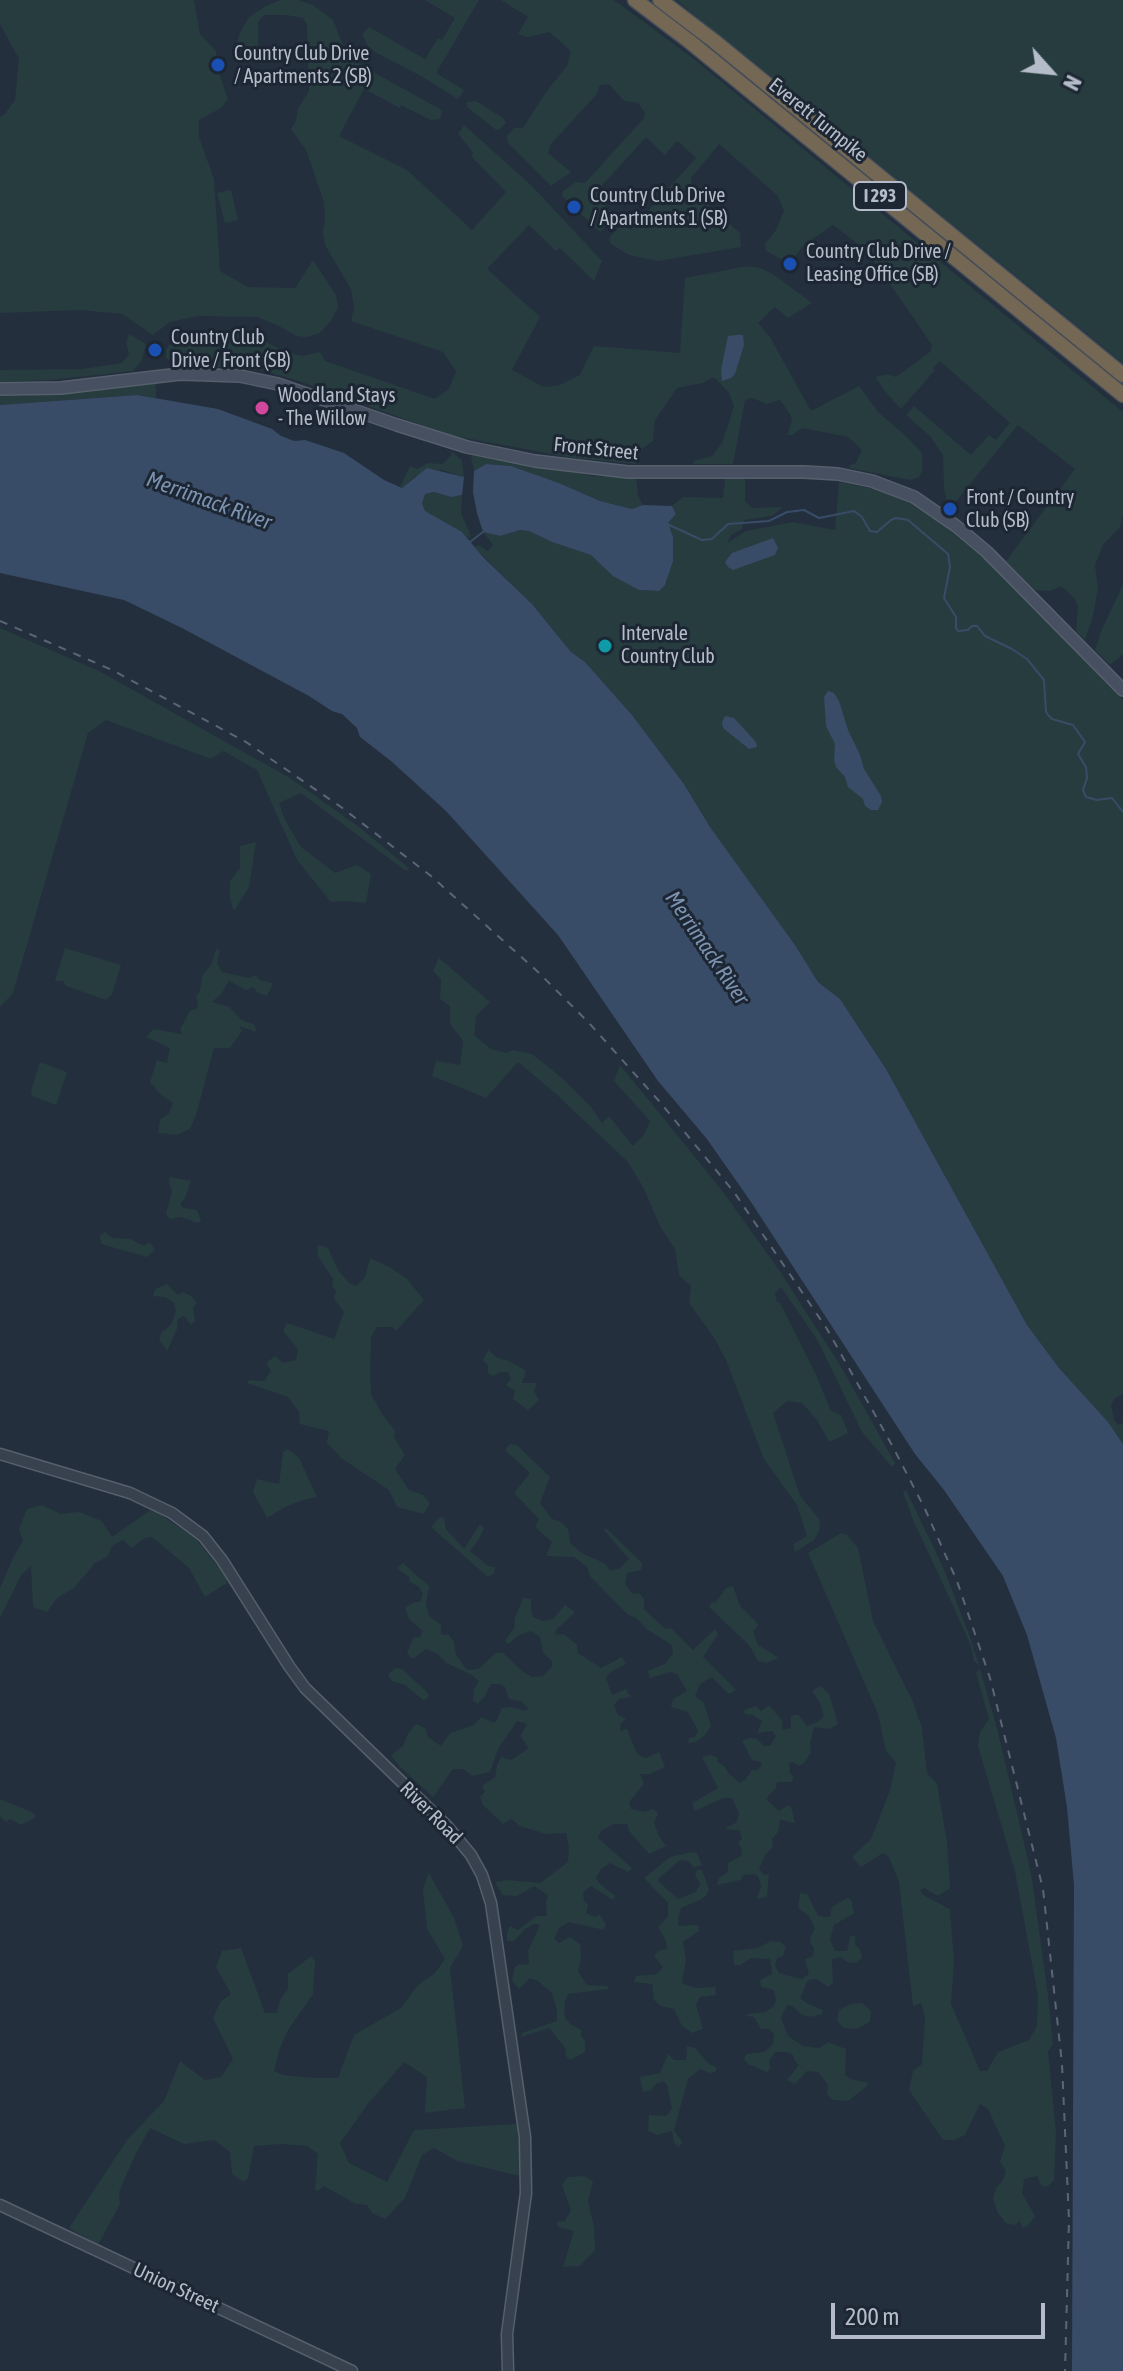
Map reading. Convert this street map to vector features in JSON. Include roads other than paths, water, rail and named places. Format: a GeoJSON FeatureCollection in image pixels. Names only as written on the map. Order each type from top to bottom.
{"type":"FeatureCollection","features":[{"type":"Feature","properties":{"kind":"highway","name":"Everett Turnpike"},"geometry":{"type":"LineString","coordinates":[[635,0],[712,59],[1123,395]]}},
{"type":"Feature","properties":{"kind":"highway","name":"Everett Turnpike"},"geometry":{"type":"LineString","coordinates":[[660,0],[1123,375]]}},
{"type":"Feature","properties":{"kind":"main road","name":"Front Street"},"geometry":{"type":"LineString","coordinates":[[0,389],[52,389],[180,374],[226,374],[278,384],[467,447],[535,461],[628,472],[804,472],[838,474],[872,481],[914,497],[956,526],[987,552],[1123,690]]}},
{"type":"Feature","properties":{"kind":"street","name":"River Road"},"geometry":{"type":"LineString","coordinates":[[0,1454],[114,1487],[160,1506],[196,1530],[222,1560],[305,1688],[447,1826],[471,1855],[482,1875],[491,1903],[525,2137],[526,2193],[507,2334],[508,2371]]}},
{"type":"Feature","properties":{"kind":"street","name":"Union Street"},"geometry":{"type":"LineString","coordinates":[[0,2205],[352,2371]]}},
{"type":"Feature","properties":{"kind":"water"},"geometry":{"type":"Polygon","coordinates":[[[743,335],[744,345],[735,374],[722,381],[721,370],[728,336],[743,335]]]}},
{"type":"Feature","properties":{"kind":"water","name":"Merrimack River"},"geometry":{"type":"Polygon","coordinates":[[[137,395],[218,409],[272,429],[294,441],[305,440],[344,453],[384,480],[402,488],[427,468],[464,477],[462,495],[425,494],[422,503],[425,511],[462,532],[532,604],[571,652],[585,662],[632,715],[684,784],[710,827],[818,982],[840,999],[886,1069],[1027,1325],[1123,1444],[1123,2371],[1072,2371],[1074,1885],[1067,1807],[1056,1738],[1027,1635],[1003,1576],[944,1490],[915,1454],[707,1139],[658,1081],[558,935],[446,811],[360,737],[357,728],[342,714],[182,628],[124,600],[0,573],[0,405],[137,395]]]}},
{"type":"Feature","properties":{"kind":"water"},"geometry":{"type":"Polygon","coordinates":[[[486,464],[511,466],[600,501],[632,509],[643,505],[672,506],[676,514],[668,523],[673,537],[673,561],[665,585],[659,591],[639,590],[613,576],[591,555],[529,531],[520,530],[500,536],[483,532],[473,492],[474,471],[486,464]]]}},
{"type":"Feature","properties":{"kind":"water"},"geometry":{"type":"Polygon","coordinates":[[[773,538],[778,548],[775,555],[733,570],[725,562],[732,553],[773,538]]]}},
{"type":"Feature","properties":{"kind":"water"},"geometry":{"type":"Polygon","coordinates":[[[828,691],[834,693],[839,701],[864,769],[881,796],[878,810],[865,806],[863,799],[848,787],[845,777],[836,767],[835,744],[826,726],[824,697],[828,691]]]}},
{"type":"Feature","properties":{"kind":"water"},"geometry":{"type":"Polygon","coordinates":[[[725,716],[734,718],[757,747],[749,749],[723,728],[725,716]]]}},
{"type":"Feature","properties":{"kind":"waterway"},"geometry":{"type":"LineString","coordinates":[[667,524],[702,540],[712,539],[728,524],[769,521],[787,512],[804,510],[819,518],[854,511],[862,517],[870,531],[877,532],[896,518],[908,520],[948,554],[950,567],[944,598],[956,617],[958,631],[977,626],[985,636],[1027,659],[1044,680],[1046,712],[1052,719],[1073,725],[1085,742],[1078,754],[1086,767],[1087,778],[1083,790],[1086,797],[1097,800],[1112,798],[1123,812]]}},
{"type":"Feature","properties":{"kind":"waterway"},"geometry":{"type":"LineString","coordinates":[[470,542],[483,532]]}},
{"type":"Feature","properties":{"kind":"railway"},"geometry":{"type":"LineString","coordinates":[[0,621],[112,670],[246,742],[341,807],[431,876],[537,971],[659,1101],[734,1192],[827,1329],[925,1509],[957,1581],[990,1678],[1043,1889],[1062,2064],[1069,2220],[1065,2371]]}},
{"type":"Feature","properties":{"kind":"place","name":"Country Club Drive / Apartments 2 (SB)"},"geometry":{"type":"Point","coordinates":[218,65]}},
{"type":"Feature","properties":{"kind":"place","name":"Country Club Drive / Apartments 1 (SB)"},"geometry":{"type":"Point","coordinates":[574,207]}},
{"type":"Feature","properties":{"kind":"place","name":"Country Club Drive / Leasing Office (SB)"},"geometry":{"type":"Point","coordinates":[790,264]}},
{"type":"Feature","properties":{"kind":"place","name":"Country Club Drive / Front (SB)"},"geometry":{"type":"Point","coordinates":[155,350]}},
{"type":"Feature","properties":{"kind":"place","name":"Woodland Stays - The Willow"},"geometry":{"type":"Point","coordinates":[262,408]}},
{"type":"Feature","properties":{"kind":"place","name":"Front / Country Club (SB)"},"geometry":{"type":"Point","coordinates":[950,509]}},
{"type":"Feature","properties":{"kind":"place","name":"Intervale Country Club"},"geometry":{"type":"Point","coordinates":[605,646]}}]}
